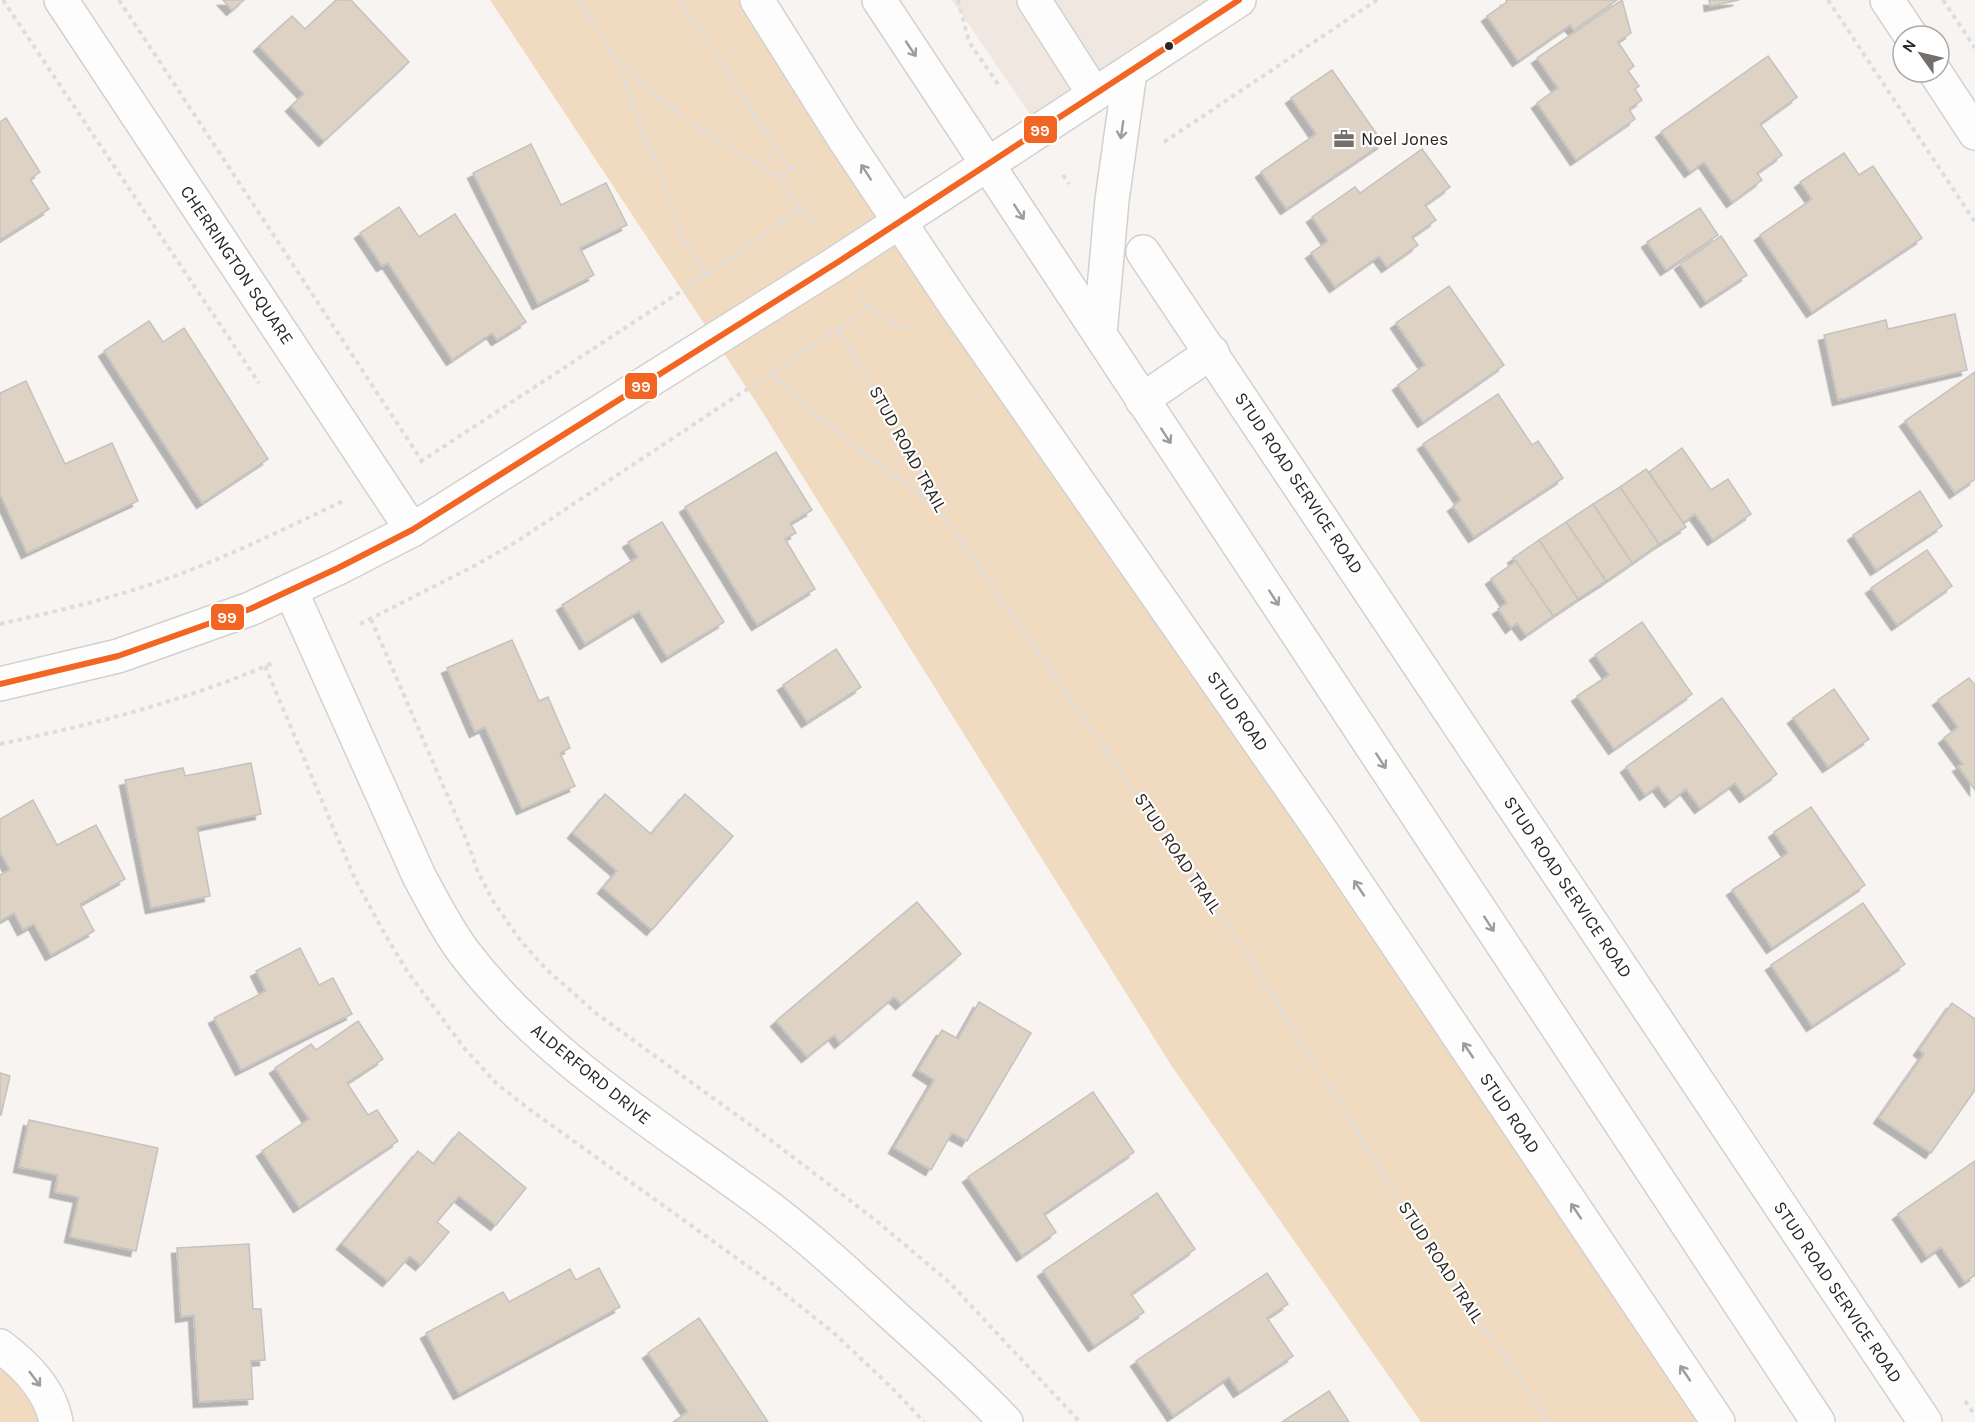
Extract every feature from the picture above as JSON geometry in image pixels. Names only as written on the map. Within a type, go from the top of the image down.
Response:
[{"type":"street","name":"CHERRINGTON SQUARE","points":[[61,0],[412,530]]},
{"type":"street","name":"STUD ROAD","points":[[757,0],[899,221],[1317,825],[1718,1422]]},
{"type":"street","points":[[879,0],[1818,1422]]},
{"type":"street","points":[[1034,0],[1094,94]]},
{"type":"street","points":[[0,684],[118,656],[250,609],[412,530],[838,262],[1239,0]]},
{"type":"street","points":[[1887,0],[1903,24]]},
{"type":"street","points":[[1100,334],[1112,200],[1130,72]]},
{"type":"street","points":[[1943,84],[1975,133]]},
{"type":"street","name":"STUD ROAD SERVICE ROAD","points":[[1143,252],[1212,352],[1924,1422]]},
{"type":"street","points":[[1142,400],[1212,352]]},
{"type":"street","name":"ALDERFORD DRIVE","points":[[291,591],[419,876],[438,912],[462,949],[488,982],[562,1055],[769,1208],[841,1268],[922,1341],[1006,1422]]},
{"type":"street","points":[[0,1346],[33,1375],[46,1395],[56,1422]]},
{"type":"path","points":[[3,0],[260,385]]},
{"type":"path","points":[[119,0],[422,461],[706,275],[802,208]]},
{"type":"path","points":[[580,0],[617,62],[682,235],[706,275]]},
{"type":"path","points":[[680,0],[790,170]]},
{"type":"path","points":[[958,0],[969,42],[998,84]]},
{"type":"path","points":[[1159,146],[1377,0]]},
{"type":"path","points":[[1828,0],[1975,222]]},
{"type":"path","points":[[1943,0],[1975,48]]},
{"type":"path","points":[[617,62],[682,117],[778,177],[812,222]]},
{"type":"path","points":[[778,177],[813,155]]},
{"type":"path","points":[[860,294],[869,307],[885,320],[909,327],[922,322]]},
{"type":"path","points":[[360,624],[516,542],[869,307]]},
{"type":"path","name":"STUD ROAD TRAIL","points":[[838,329],[888,409],[940,510],[1245,952],[1443,1268],[1549,1422]]},
{"type":"path","points":[[771,373],[813,414],[940,510]]},
{"type":"path","points":[[0,624],[134,590],[224,557],[339,503],[332,493]]},
{"type":"path","points":[[371,619],[467,841],[478,872],[493,901],[520,940],[546,969],[597,1014],[760,1132],[873,1218],[949,1282],[1080,1422]]},
{"type":"path","points":[[0,744],[86,726],[170,702],[276,661]]},
{"type":"shaded area","points":[[490,0],[757,0],[1708,1422],[1421,1422],[1171,1065],[756,402]]},
{"type":"shaded area","points":[[952,0],[1239,0],[1041,130]]},
{"type":"shaded area","points":[[0,1346],[56,1422],[0,1422]]},
{"type":"building","points":[[223,0],[244,0],[232,10]]},
{"type":"building","points":[[336,0],[351,0],[409,62],[324,141],[291,106],[304,94],[259,46],[292,16],[305,29]]},
{"type":"building","points":[[1506,0],[1617,0],[1574,30],[1570,25],[1518,61],[1487,16],[1507,2]]},
{"type":"building","points":[[1622,0],[1631,33],[1618,42],[1634,66],[1628,71],[1639,86],[1635,89],[1642,100],[1629,109],[1635,119],[1576,160],[1537,103],[1558,88],[1537,58]]},
{"type":"building","points":[[1709,0],[1739,0],[1710,6]]},
{"type":"building","points":[[1768,56],[1797,97],[1760,124],[1782,155],[1757,173],[1762,180],[1732,202],[1704,162],[1690,172],[1661,132]]},
{"type":"building","name":"Noel Jones","points":[[1332,70],[1383,143],[1286,209],[1261,172],[1316,134],[1291,98]]},
{"type":"building","points":[[6,118],[40,172],[30,179],[49,209],[0,240],[0,122]]},
{"type":"building","points":[[531,144],[561,205],[606,183],[627,225],[580,248],[594,275],[538,304],[473,173]]},
{"type":"building","points":[[1422,149],[1450,187],[1425,205],[1436,220],[1412,237],[1418,245],[1387,267],[1379,256],[1335,287],[1311,253],[1328,241],[1312,217],[1355,187],[1360,193]]},
{"type":"building","points":[[1844,153],[1859,175],[1873,166],[1922,238],[1812,312],[1760,235],[1812,199],[1800,182]]},
{"type":"building","points":[[399,207],[419,237],[455,214],[526,322],[497,340],[492,333],[452,360],[388,263],[382,266],[360,233]]},
{"type":"building","points":[[1700,208],[1718,235],[1666,270],[1647,242]]},
{"type":"building","points":[[1721,236],[1747,275],[1706,302],[1680,264]]},
{"type":"building","points":[[1449,286],[1504,365],[1423,422],[1398,385],[1425,365],[1396,323]]},
{"type":"building","points":[[1955,314],[1967,370],[1838,400],[1824,335],[1886,320],[1888,329]]},
{"type":"building","points":[[149,321],[163,342],[184,328],[268,459],[202,503],[104,351]]},
{"type":"building","points":[[1975,372],[1975,479],[1955,493],[1905,421]]},
{"type":"building","points":[[26,381],[65,464],[112,443],[138,501],[27,553],[0,494],[0,393]]},
{"type":"building","points":[[1498,394],[1532,445],[1538,441],[1563,478],[1474,537],[1453,506],[1461,500],[1423,444]]},
{"type":"building","points":[[1682,448],[1711,490],[1728,479],[1751,514],[1713,540],[1695,514],[1683,523],[1649,472]]},
{"type":"building","points":[[776,452],[812,510],[790,523],[796,533],[785,539],[815,589],[757,625],[685,507]]},
{"type":"building","points":[[1646,469],[1686,527],[1659,544],[1620,487]]},
{"type":"building","points":[[1620,487],[1659,544],[1632,563],[1593,504]]},
{"type":"building","points":[[1920,491],[1942,526],[1876,570],[1853,535]]},
{"type":"building","points":[[1593,504],[1632,563],[1606,581],[1566,522]]},
{"type":"building","points":[[662,522],[724,622],[667,657],[639,611],[585,644],[562,605],[638,557],[628,542]]},
{"type":"building","points":[[1566,522],[1606,581],[1578,599],[1539,540]]},
{"type":"building","points":[[1539,540],[1578,599],[1553,616],[1513,558]]},
{"type":"building","points":[[1927,550],[1952,586],[1897,625],[1871,588]]},
{"type":"building","points":[[1516,561],[1553,616],[1526,635],[1517,623],[1511,628],[1498,609],[1507,603],[1491,579]]},
{"type":"building","points":[[1642,622],[1692,694],[1614,749],[1577,696],[1609,675],[1595,655]]},
{"type":"building","points":[[512,640],[539,701],[548,697],[570,748],[560,753],[575,786],[522,809],[485,727],[475,732],[447,668]]},
{"type":"building","points":[[836,649],[861,687],[807,722],[783,685]]},
{"type":"building","points":[[1969,678],[1975,685],[1975,790],[1958,766],[1963,764],[1944,738],[1958,727],[1938,700]]},
{"type":"building","points":[[1834,689],[1869,739],[1828,767],[1793,718]]},
{"type":"building","points":[[1722,698],[1777,774],[1745,797],[1735,783],[1700,808],[1686,789],[1670,802],[1658,786],[1645,795],[1626,767]]},
{"type":"building","points":[[251,763],[261,814],[197,827],[210,896],[151,908],[125,780],[183,768],[185,776]]},
{"type":"building","points":[[605,794],[651,834],[685,794],[733,836],[652,930],[603,888],[617,871],[573,833]]},
{"type":"building","points":[[33,800],[57,845],[96,825],[125,879],[80,904],[94,931],[51,955],[34,924],[23,930],[14,913],[0,921],[0,875],[10,870],[0,852],[0,819]]},
{"type":"building","points":[[1811,807],[1865,885],[1772,948],[1732,890],[1788,853],[1774,832]]},
{"type":"building","points":[[917,902],[961,954],[901,1004],[894,997],[840,1043],[834,1035],[807,1057],[776,1021]]},
{"type":"building","points":[[1863,903],[1905,964],[1812,1026],[1771,965]]},
{"type":"building","points":[[300,948],[319,985],[333,978],[352,1014],[241,1070],[214,1018],[266,991],[256,971]]},
{"type":"building","points":[[979,1002],[1031,1033],[967,1141],[952,1133],[931,1170],[894,1148],[934,1080],[918,1070],[942,1030],[958,1039]]},
{"type":"building","points":[[1952,1003],[1975,1019],[1975,1090],[1931,1153],[1879,1118],[1924,1054],[1919,1050]]},
{"type":"building","points":[[358,1021],[383,1059],[347,1083],[368,1115],[377,1110],[398,1141],[299,1207],[262,1151],[309,1119],[275,1068],[311,1044],[316,1050]]},
{"type":"building","points":[[0,1073],[10,1076],[1,1115],[0,1115]]},
{"type":"building","points":[[1093,1092],[1134,1152],[1044,1214],[1056,1232],[1022,1256],[968,1177]]},
{"type":"building","points":[[29,1120],[158,1148],[136,1251],[70,1237],[79,1197],[55,1192],[58,1175],[19,1167]]},
{"type":"building","points":[[459,1132],[526,1188],[496,1225],[459,1196],[437,1222],[449,1232],[421,1265],[410,1256],[388,1281],[342,1244],[418,1151],[434,1164]]},
{"type":"building","points":[[1975,1161],[1975,1275],[1965,1282],[1941,1247],[1927,1257],[1898,1214]]},
{"type":"building","points":[[1157,1193],[1195,1249],[1131,1294],[1144,1312],[1094,1346],[1043,1271]]},
{"type":"building","points":[[249,1244],[253,1309],[261,1309],[265,1360],[251,1361],[253,1399],[199,1402],[194,1315],[181,1317],[177,1248]]},
{"type":"building","points":[[599,1268],[620,1307],[459,1394],[426,1333],[503,1292],[509,1302],[570,1269],[576,1280]]},
{"type":"building","points":[[1267,1273],[1288,1304],[1267,1318],[1293,1356],[1239,1392],[1229,1377],[1173,1416],[1136,1361]]},
{"type":"building","points":[[699,1318],[768,1422],[673,1422],[688,1412],[648,1353]]},
{"type":"building","points":[[1329,1391],[1349,1422],[1282,1422]]},
{"type":"transit line","name":"99","points":[[0,684],[118,656],[250,609],[412,530],[838,262],[1239,0]]},
{"type":"place","name":"Noel Jones","points":[[1344,139]]}]
